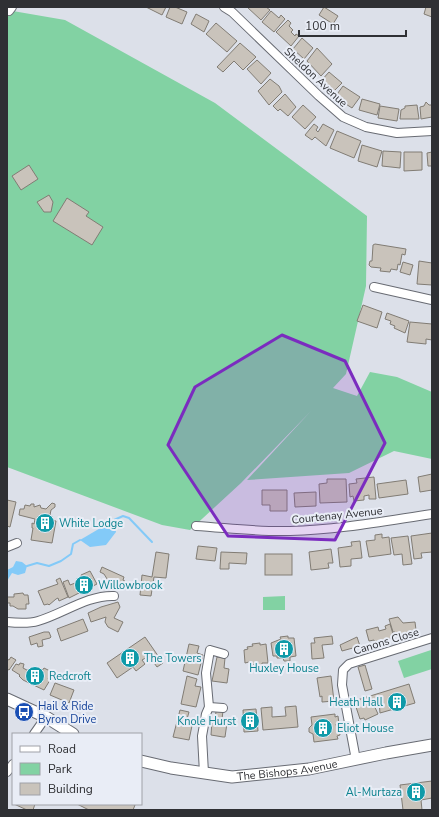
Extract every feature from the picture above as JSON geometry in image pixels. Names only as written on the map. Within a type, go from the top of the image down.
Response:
[{"type":"street","name":"Sheldon Avenue","points":[[224,7],[232,12],[318,96],[343,117],[366,127],[397,133],[432,132]]},
{"type":"street","points":[[374,287],[432,300]]},
{"type":"street","name":"Courtenay Avenue","points":[[196,526],[263,531],[321,530],[432,514]]},
{"type":"street","points":[[7,547],[17,543]]},
{"type":"street","points":[[102,595],[105,587]]},
{"type":"street","points":[[7,622],[26,623],[38,621],[102,595],[114,596]]},
{"type":"street","name":"Canons Close","points":[[356,760],[342,685],[343,670],[349,664],[432,638]]},
{"type":"street","points":[[204,774],[202,736],[206,714],[209,707],[206,673],[210,650],[224,654]]},
{"type":"street","points":[[7,699],[46,717],[71,733]]},
{"type":"street","points":[[209,707],[223,708]]},
{"type":"street","points":[[35,733],[46,717]]},
{"type":"street","name":"The Bishops Avenue","points":[[142,761],[204,774],[232,777],[309,769],[432,745]]},
{"type":"highlighted area","points":[[282,335],[345,361],[385,443],[335,540],[228,536],[168,445],[195,387]]},
{"type":"green space","points":[[7,10],[65,20],[215,103],[367,216],[366,286],[346,374],[333,388],[357,396],[370,372],[397,377],[432,392],[432,459],[394,451],[349,473],[247,480],[311,411],[241,483],[190,530],[162,525],[7,467]]},
{"type":"green space","points":[[285,596],[285,610],[263,610],[263,597]]},
{"type":"green space","points":[[431,650],[432,669],[404,678],[398,661]]},
{"type":"water","points":[[114,520],[116,532],[106,545],[90,547],[80,540]]},
{"type":"water","points":[[16,561],[22,562],[27,566],[25,573],[18,575],[12,573],[7,581],[7,570],[13,567]]},
{"type":"building","points":[[146,7],[166,7],[162,15]]},
{"type":"building","points":[[170,7],[175,7],[187,12],[182,24],[166,17]]},
{"type":"building","points":[[247,7],[266,7],[270,10],[261,20]]},
{"type":"building","points":[[324,7],[338,16],[333,24],[319,15]]},
{"type":"building","points":[[426,7],[432,7],[432,17],[424,14]]},
{"type":"building","points":[[271,11],[279,18],[281,15],[285,19],[274,32],[262,22]]},
{"type":"building","points":[[196,14],[209,21],[204,32],[191,24]]},
{"type":"building","points":[[288,20],[291,23],[289,26],[293,30],[291,32],[295,36],[296,34],[299,36],[291,46],[276,32]]},
{"type":"building","points":[[216,23],[237,41],[227,52],[206,34]]},
{"type":"building","points":[[302,38],[313,48],[304,59],[293,49]]},
{"type":"building","points":[[240,43],[256,57],[243,70],[234,61],[223,72],[217,67]]},
{"type":"building","points":[[317,48],[332,64],[321,76],[307,61]]},
{"type":"building","points":[[257,60],[271,73],[261,84],[247,69]]},
{"type":"building","points":[[329,72],[342,83],[333,92],[321,81]]},
{"type":"building","points":[[270,79],[279,86],[282,92],[269,105],[258,91]]},
{"type":"building","points":[[343,86],[360,97],[352,108],[335,97]]},
{"type":"building","points":[[285,94],[296,107],[288,116],[280,109],[278,111],[273,106]]},
{"type":"building","points":[[362,99],[380,104],[377,115],[359,110]]},
{"type":"building","points":[[426,102],[429,105],[432,105],[432,117],[421,119],[420,107],[424,106]]},
{"type":"building","points":[[303,105],[316,117],[305,129],[292,117]]},
{"type":"building","points":[[417,105],[419,119],[400,119],[401,110],[405,108],[405,106]]},
{"type":"building","points":[[380,106],[399,109],[397,121],[378,118]]},
{"type":"building","points":[[314,124],[318,127],[316,130],[318,132],[323,124],[334,130],[326,146],[315,137],[312,140],[305,135]]},
{"type":"building","points":[[337,131],[361,141],[354,158],[330,148]]},
{"type":"building","points":[[362,145],[382,151],[377,167],[358,161]]},
{"type":"building","points":[[383,151],[401,152],[400,168],[382,166]]},
{"type":"building","points":[[404,152],[422,152],[422,170],[404,171]]},
{"type":"building","points":[[432,152],[432,166],[428,166],[427,153]]},
{"type":"building","points":[[29,165],[38,179],[21,190],[12,176]]},
{"type":"building","points":[[49,195],[53,202],[51,212],[44,212],[37,202]]},
{"type":"building","points":[[67,198],[89,212],[86,216],[103,227],[92,245],[53,221]]},
{"type":"building","points":[[375,244],[406,249],[405,255],[402,254],[400,265],[398,264],[397,270],[391,269],[390,272],[380,271],[381,268],[371,267],[369,265],[370,261],[372,261],[373,245]]},
{"type":"building","points":[[419,261],[432,263],[432,285],[417,284]]},
{"type":"building","points":[[403,262],[413,265],[410,275],[400,272]]},
{"type":"building","points":[[363,305],[382,312],[377,328],[357,321]]},
{"type":"building","points":[[387,313],[409,321],[405,333],[394,328],[395,326],[390,324],[391,321],[385,319]]},
{"type":"building","points":[[410,322],[432,324],[432,340],[426,339],[426,344],[407,342]]},
{"type":"building","points":[[432,474],[432,490],[420,492],[418,477]]},
{"type":"building","points":[[374,477],[376,499],[369,499],[369,495],[364,496],[364,500],[354,501],[353,496],[350,497],[349,484],[357,483],[356,479]]},
{"type":"building","points":[[327,479],[346,479],[347,502],[320,503],[319,484],[327,483]]},
{"type":"building","points":[[406,480],[408,494],[379,498],[377,484]]},
{"type":"building","points":[[262,490],[287,490],[287,511],[270,511],[270,505],[262,505]]},
{"type":"building","points":[[316,492],[316,506],[295,507],[294,493]]},
{"type":"building","points":[[7,500],[16,502],[10,527],[7,526]]},
{"type":"building","name":"White Lodge","points":[[52,503],[55,504],[55,507],[51,510],[49,520],[56,521],[52,543],[31,540],[33,528],[32,523],[34,524],[35,519],[19,515],[20,509],[24,509],[25,505],[30,506],[31,504],[34,504],[34,507],[40,505],[41,508],[46,509]]},
{"type":"building","points":[[432,533],[432,552],[421,553],[422,558],[414,559],[411,536]]},
{"type":"building","points":[[382,534],[382,538],[389,537],[391,554],[369,557],[366,541],[375,540],[375,535]]},
{"type":"building","points":[[408,536],[412,564],[403,565],[402,554],[394,555],[391,538]]},
{"type":"building","points":[[360,541],[362,558],[351,559],[351,566],[340,567],[338,548],[352,546],[351,542]]},
{"type":"building","points":[[198,546],[217,548],[215,561],[196,559]]},
{"type":"building","points":[[331,549],[333,563],[328,563],[329,568],[311,570],[309,552]]},
{"type":"building","points":[[156,552],[169,554],[166,578],[154,577],[151,596],[140,595],[142,575],[152,577]]},
{"type":"building","points":[[221,552],[247,553],[246,564],[229,563],[229,569],[220,569]]},
{"type":"building","points":[[265,554],[292,554],[292,575],[265,575]]},
{"type":"building","points":[[102,567],[124,577],[123,580],[128,583],[126,589],[116,583],[115,585],[109,582],[104,574],[100,572]]},
{"type":"building","name":"Willowbrook","points":[[90,571],[97,584],[69,598],[63,582],[68,580],[70,585],[83,580],[81,575]]},
{"type":"building","points":[[60,578],[68,597],[59,601],[58,598],[49,605],[44,605],[38,591],[58,584],[56,580]]},
{"type":"building","points":[[23,593],[24,595],[28,595],[29,604],[26,604],[26,609],[18,609],[10,606],[10,603],[7,603],[7,597],[14,597],[14,594]]},
{"type":"building","points":[[118,602],[120,607],[114,618],[123,622],[118,632],[108,627],[105,622],[106,617],[91,622],[88,613]]},
{"type":"building","points":[[398,617],[403,623],[415,622],[416,630],[396,636],[395,632],[393,632],[389,619]]},
{"type":"building","points":[[83,619],[88,631],[61,641],[57,629]]},
{"type":"building","points":[[390,624],[394,637],[375,644],[374,640],[369,641],[366,630],[378,627],[379,631],[386,629],[385,626]]},
{"type":"building","points":[[44,632],[49,632],[51,637],[42,640],[43,646],[38,647],[37,643],[31,645],[29,637]]},
{"type":"building","name":"Huxley House","points":[[288,636],[288,638],[294,638],[296,656],[290,657],[290,661],[284,661],[283,658],[273,656],[271,643],[281,639],[280,637]]},
{"type":"building","points":[[332,636],[333,644],[322,645],[324,658],[312,659],[311,643],[315,643],[314,638]]},
{"type":"building","name":"The Towers","points":[[145,637],[163,663],[157,667],[149,656],[142,660],[145,664],[136,671],[133,667],[117,678],[107,663]]},
{"type":"building","points":[[357,637],[360,646],[342,651],[340,645]]},
{"type":"building","points":[[260,643],[260,645],[266,644],[268,663],[262,663],[262,667],[256,667],[256,664],[250,665],[249,662],[245,663],[244,650],[248,649],[247,647],[253,646],[252,644]]},
{"type":"building","points":[[189,644],[199,646],[197,653],[203,655],[198,675],[183,671]]},
{"type":"building","points":[[11,657],[16,660],[9,670],[7,669],[7,659],[9,660]]},
{"type":"building","points":[[217,657],[225,658],[224,668],[229,669],[227,683],[212,681]]},
{"type":"building","name":"Redcroft","points":[[20,663],[24,664],[23,668],[38,676],[44,668],[52,672],[48,679],[50,680],[44,690],[23,680],[19,676],[20,675],[12,670],[16,664],[19,665]]},
{"type":"building","points":[[365,665],[372,689],[365,691],[358,667]]},
{"type":"building","points":[[187,676],[197,679],[195,686],[201,687],[196,707],[181,704]]},
{"type":"building","points":[[331,676],[334,701],[322,702],[322,696],[320,697],[317,678]]},
{"type":"building","points":[[55,683],[74,690],[69,703],[50,695]]},
{"type":"building","name":"Heath Hall","points":[[409,684],[415,703],[380,713],[379,701],[373,703],[378,714],[365,720],[364,718],[360,719],[354,701]]},
{"type":"building","points":[[296,706],[298,727],[263,730],[261,708],[272,707],[272,717],[286,716],[285,707]]},
{"type":"building","name":"Knole Hurst","points":[[256,709],[258,731],[244,732],[243,710]]},
{"type":"building","points":[[180,710],[189,712],[187,719],[193,721],[189,740],[173,737]]},
{"type":"building","points":[[216,711],[223,711],[222,719],[218,718],[218,722],[227,723],[225,737],[211,735],[212,721],[215,722]]},
{"type":"building","name":"Eliot House","points":[[335,714],[335,717],[338,716],[339,724],[336,724],[337,729],[339,728],[340,735],[337,736],[338,739],[314,742],[313,734],[309,732],[309,728],[312,725],[311,717]]},
{"type":"building","name":"Al-Murtaza","points":[[432,781],[432,798],[421,800],[422,810],[403,810],[400,785]]},
{"type":"building","points":[[16,805],[35,805],[33,810],[27,810]]},
{"type":"building","points":[[79,805],[135,805],[133,810],[89,810]]},
{"type":"waterway","points":[[114,520],[123,516],[129,518],[152,542]]},
{"type":"waterway","points":[[27,566],[37,563],[49,566],[61,561],[71,554],[73,544],[80,540]]},
{"type":"place","name":"White Lodge","points":[[45,523]]},
{"type":"place","name":"Willowbrook","points":[[84,585]]},
{"type":"place","name":"Huxley House","points":[[284,649]]},
{"type":"place","name":"The Towers","points":[[130,658]]},
{"type":"place","name":"Redcroft","points":[[35,676]]},
{"type":"place","name":"Heath Hall","points":[[397,702]]},
{"type":"place","name":"Hail & Ride Byron Drive","points":[[24,712]]},
{"type":"place","name":"Knole Hurst","points":[[250,721]]},
{"type":"place","name":"Eliot House","points":[[323,728]]},
{"type":"place","name":"Al-Murtaza","points":[[416,792]]}]
